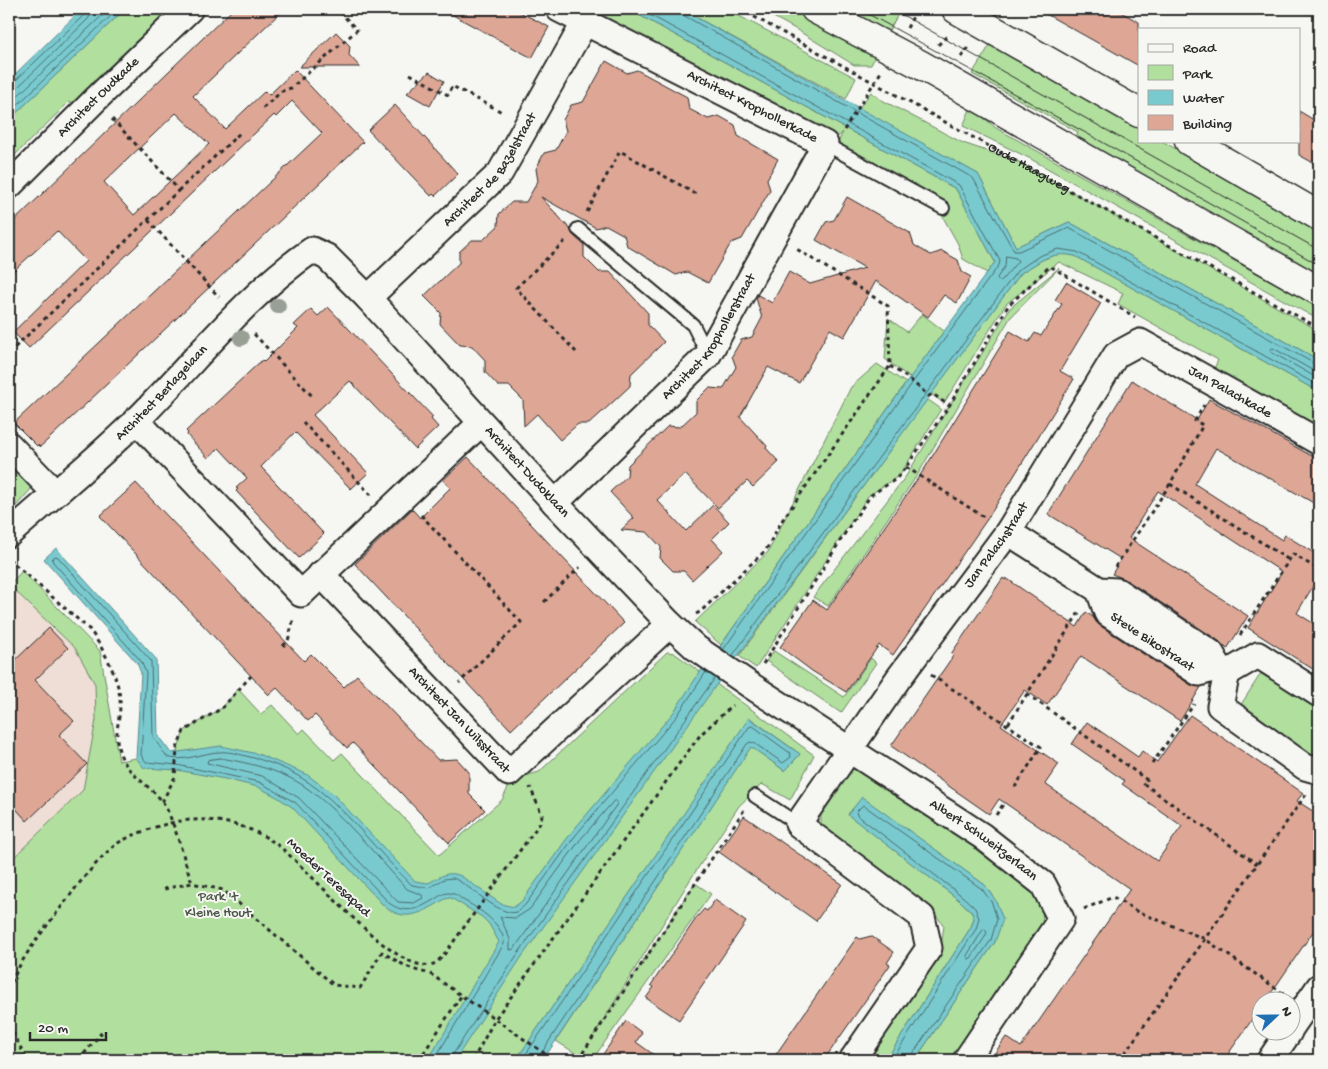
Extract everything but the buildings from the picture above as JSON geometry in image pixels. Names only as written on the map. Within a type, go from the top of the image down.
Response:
[{"type":"main road","points":[[815,9],[921,65],[1319,291]]},
{"type":"main road","points":[[964,10],[1138,112]]},
{"type":"main road","points":[[1191,142],[1319,216]]},
{"type":"street","name":"Architect Oudkade","points":[[9,186],[94,100],[190,9]]},
{"type":"street","name":"Architect Krophollerkade","points":[[559,9],[835,137]]},
{"type":"street","name":"Architect de Bazelstraat","points":[[368,298],[500,173],[585,22]]},
{"type":"street","name":"Architect Krophollerstraat","points":[[555,503],[708,355],[774,234],[835,137]]},
{"type":"street","name":"Architect Dudoklaan","points":[[312,250],[327,257],[368,298],[555,503],[670,624],[696,648],[742,679]]},
{"type":"street","name":"Architect Berlagelaan","points":[[9,534],[136,420],[236,315],[294,262],[312,250]]},
{"type":"street","name":"Jan Palachkade","points":[[1140,331],[1215,384],[1319,442]]},
{"type":"street","name":"Jan Palachstraat","points":[[848,750],[1008,532],[1116,355],[1140,331]]},
{"type":"street","points":[[136,420],[301,594],[482,423]]},
{"type":"street","points":[[9,445],[55,493]]},
{"type":"street","name":"Steve Bikostraat","points":[[1008,532],[1097,589],[1117,590],[1211,653],[1223,670]]},
{"type":"street","name":"Architect Jan Wilsstraat","points":[[321,574],[509,773],[670,624]]},
{"type":"street","points":[[1319,694],[1258,655],[1223,670],[1220,706],[1305,767],[1319,771]]},
{"type":"street","name":"Albert Schweitzerlaan","points":[[742,679],[982,836],[1043,884],[1062,919]]},
{"type":"street","points":[[848,750],[798,824],[922,917],[929,948],[852,1060]]},
{"type":"street","points":[[966,1060],[1062,919]]},
{"type":"street","points":[[1300,1015],[1319,987]]},
{"type":"street","points":[[1270,1060],[1282,1042]]},
{"type":"lane","name":"Architect Krophollerkade","points":[[835,137],[943,208]]},
{"type":"lane","points":[[578,229],[693,325],[708,355]]},
{"type":"lane","points":[[755,796],[798,824]]},
{"type":"path","points":[[263,108],[282,91],[291,88],[357,30],[337,9]]},
{"type":"path","name":"Oude Haagweg","points":[[740,9],[1319,328]]},
{"type":"path","points":[[410,74],[448,96],[452,86],[527,124]]},
{"type":"path","points":[[94,100],[179,190]]},
{"type":"path","points":[[835,137],[859,106]]},
{"type":"path","points":[[9,353],[241,132]]},
{"type":"path","points":[[148,220],[313,397]]},
{"type":"path","points":[[670,624],[700,612],[766,550],[781,522],[890,366],[888,306],[774,234]]},
{"type":"path","points":[[473,1060],[495,1019],[701,734],[738,701],[742,679],[773,646],[871,495],[896,479],[906,467],[949,406],[1008,306],[1050,266],[1140,331]]},
{"type":"path","points":[[890,366],[929,396],[933,394],[949,406]]},
{"type":"path","points":[[1008,724],[1097,589],[1170,484],[1202,426],[1195,421],[1215,384]]},
{"type":"path","points":[[303,422],[395,504],[521,622],[440,701]]},
{"type":"path","points":[[906,467],[1008,532]]},
{"type":"path","points":[[1170,484],[1289,560]]},
{"type":"path","points":[[544,602],[598,549]]},
{"type":"path","points":[[9,559],[90,630],[100,644],[119,688],[120,708],[116,741],[121,756],[131,770],[162,802],[172,822],[192,883]]},
{"type":"path","points":[[283,646],[288,641],[301,594]]},
{"type":"path","points":[[911,662],[1042,748],[1015,787]]},
{"type":"path","points":[[162,802],[175,777],[177,748],[184,730],[222,708],[251,676]]},
{"type":"path","points":[[1027,694],[1147,780],[1144,784],[1257,864]]},
{"type":"path","name":"Moeder Teresapad","points":[[9,990],[18,966],[85,876],[117,844],[152,827],[186,819],[233,824],[271,840],[291,856],[387,948],[408,962],[431,966],[438,961],[472,918],[540,822],[542,816],[529,784],[509,773]]},
{"type":"path","points":[[1120,1060],[1307,792]]},
{"type":"path","points":[[578,1060],[755,796]]},
{"type":"path","points":[[164,889],[192,883],[223,890],[334,985],[360,988],[382,952],[409,968],[429,973],[554,1060]]},
{"type":"path","points":[[1062,919],[1113,897],[1136,911],[1205,939],[1305,1008]]},
{"type":"path","points":[[419,1060],[461,996]]},
{"type":"path","points":[[9,1017],[12,1030],[27,1060]]},
{"type":"path","points":[[79,1060],[102,1032]]},
{"type":"shaded area","points":[[1298,9],[1319,9],[1319,20]]},
{"type":"shaded area","points":[[9,585],[75,648],[95,684],[96,720],[83,790],[9,863]]},
{"type":"green space","points":[[125,9],[180,9],[81,108],[69,102],[9,161],[9,120]]},
{"type":"green space","points":[[570,9],[628,9],[956,189],[995,262],[987,273],[963,259],[958,244],[935,203],[836,147],[843,132],[829,146]]},
{"type":"green space","points":[[681,9],[726,9],[856,78],[846,99]]},
{"type":"green space","points":[[759,9],[793,9],[879,49],[871,65],[854,65]]},
{"type":"green space","points":[[835,9],[901,9],[886,36]]},
{"type":"green space","points":[[990,45],[1138,127],[1138,142],[1164,142],[1319,229],[1319,279],[1074,141],[1078,132],[972,74]]},
{"type":"green space","points":[[871,92],[880,99],[963,143],[1019,162],[1319,331],[1319,360],[1069,222],[1016,247],[978,174],[858,109]]},
{"type":"green space","points":[[971,107],[996,128],[1319,308],[1319,320],[1029,158],[963,126]]},
{"type":"green space","points":[[1060,253],[1075,256],[1319,392],[1319,435],[1211,375],[1218,360],[1118,304],[1123,293],[1059,262],[1006,304],[944,403],[931,394],[1021,273],[1042,260]]},
{"type":"green space","points":[[1059,268],[1010,318],[918,474],[828,606],[813,597],[906,476],[1010,308]]},
{"type":"green space","points":[[922,314],[944,331],[910,378],[885,359],[888,318],[907,332]]},
{"type":"green space","points":[[877,364],[906,383],[721,645],[695,622],[768,552],[851,387]]},
{"type":"green space","points":[[927,399],[941,409],[900,475],[868,496],[756,668],[739,656]]},
{"type":"green space","points":[[9,463],[32,488],[9,514]]},
{"type":"green space","name":"Park 't Kleine Hout","points":[[22,571],[100,651],[119,761],[136,758],[158,736],[170,753],[176,754],[184,731],[222,708],[238,689],[261,714],[272,705],[299,734],[304,729],[334,760],[342,753],[439,855],[502,800],[512,780],[539,772],[667,652],[674,653],[814,755],[790,800],[762,784],[739,806],[690,880],[594,1035],[695,883],[711,894],[592,1060],[578,1060],[580,1056],[556,1041],[751,746],[785,771],[800,754],[750,718],[516,1060],[9,1060],[9,862],[83,790],[96,720],[95,684],[75,648],[9,585]]},
{"type":"green space","points":[[774,651],[844,697],[871,658],[876,663],[841,713],[766,661]]},
{"type":"green space","points":[[1267,664],[1319,697],[1319,761],[1233,717]]},
{"type":"green space","points":[[864,767],[1028,880],[1042,904],[1043,925],[957,1060],[915,1060],[995,942],[985,885],[862,798],[848,814],[959,900],[971,911],[974,918],[971,927],[886,1060],[862,1060],[941,945],[944,926],[933,911],[822,831],[820,808],[848,769]]},
{"type":"water","points":[[82,9],[125,9],[9,120],[9,80]]},
{"type":"water","points":[[628,9],[681,9],[978,174],[1016,247],[1069,222],[1319,360],[1319,392],[1075,256],[1052,256],[1021,273],[717,684],[521,958],[455,1060],[428,1060],[499,942],[489,924],[482,917],[451,898],[411,915],[398,914],[385,907],[292,807],[258,787],[177,770],[144,768],[136,758],[141,673],[137,663],[44,559],[56,548],[156,659],[158,736],[171,753],[221,746],[258,754],[306,774],[333,794],[415,881],[428,883],[444,875],[456,874],[501,904],[514,907],[522,901],[571,833],[673,713],[700,672],[909,379],[995,262],[956,189]]},
{"type":"water","points":[[749,718],[800,754],[785,771],[751,747],[543,1060],[516,1060]]},
{"type":"water","points":[[862,797],[985,885],[996,901],[1003,919],[995,942],[915,1060],[886,1060],[971,927],[974,918],[971,911],[959,900],[848,815]]},
{"type":"tram line","points":[[859,9],[1095,138],[1319,265]]},
{"type":"tram line","points":[[892,9],[1319,250]]}]
